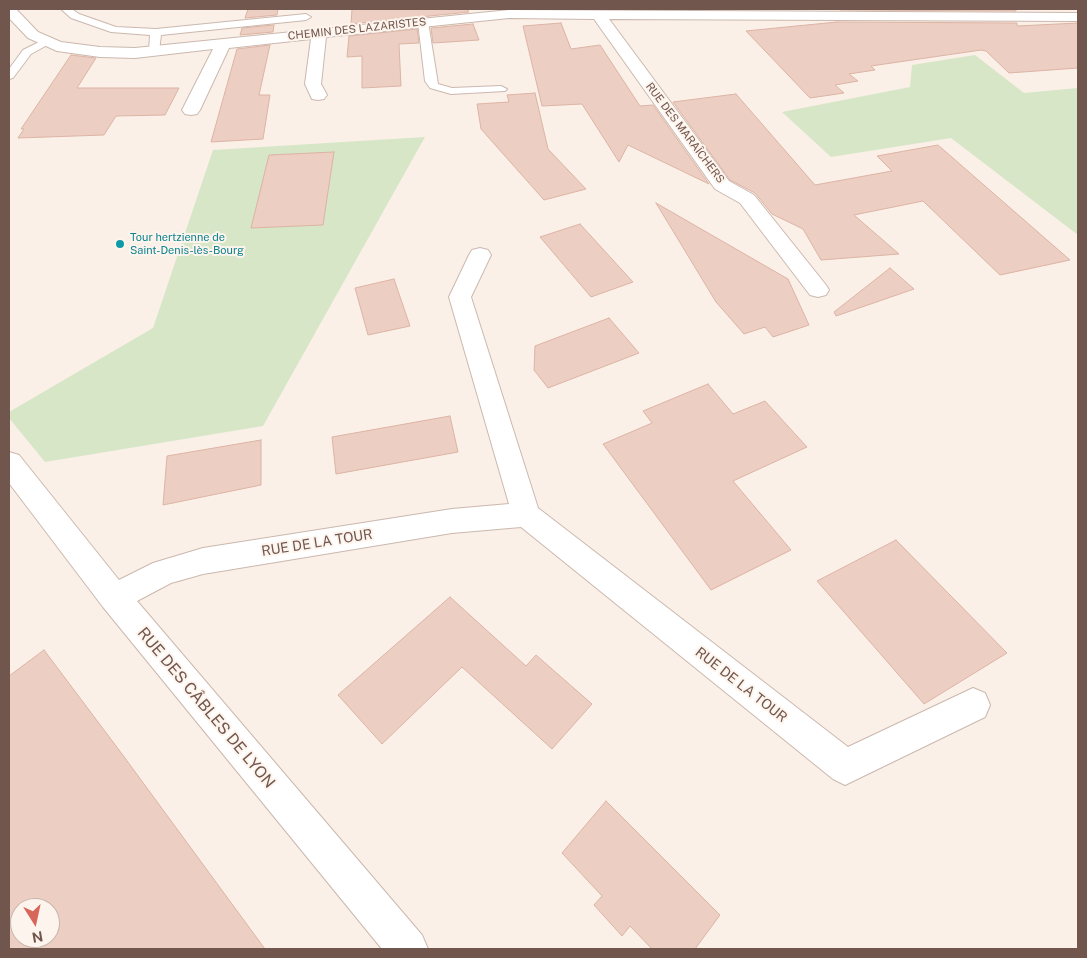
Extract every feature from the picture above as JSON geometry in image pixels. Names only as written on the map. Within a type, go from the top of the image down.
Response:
[{"type":"street","points":[[400,9],[403,24]]},
{"type":"street","name":"CHEMIN DES LAZARISTES","points":[[9,10],[33,35],[45,42],[72,50],[100,52],[154,51],[509,14],[600,14],[640,11],[1030,13],[1078,17]]},
{"type":"street","name":"RUE DES MARAÎCHERS","points":[[600,14],[602,20],[722,185],[747,199],[818,290]]},
{"type":"street","points":[[318,96],[312,84],[319,33]]},
{"type":"street","points":[[190,110],[220,53],[222,44]]},
{"type":"street","points":[[480,255],[460,297],[526,515]]},
{"type":"street","name":"RUE DES CÂBLES DE LYON","points":[[9,463],[114,597],[408,949]]},
{"type":"street","name":"RUE DE LA TOUR","points":[[114,597],[164,572],[203,561],[452,521],[526,515],[845,767],[973,705]]},
{"type":"lane","points":[[66,9],[75,16],[115,30],[156,32],[306,17]]},
{"type":"lane","points":[[423,22],[431,81],[434,86],[451,91],[501,89]]},
{"type":"lane","points":[[154,51],[156,32]]},
{"type":"lane","points":[[9,54],[27,52],[45,42]]},
{"type":"lane","points":[[9,76],[27,52]]},
{"type":"green space","points":[[975,55],[1024,93],[1078,88],[1078,235],[951,138],[831,157],[782,112],[910,87],[912,65]]},
{"type":"green space","points":[[425,137],[263,426],[45,462],[9,418],[9,412],[153,328],[213,150]]},
{"type":"building","points":[[248,9],[278,9],[277,15],[245,18]]},
{"type":"building","points":[[352,9],[467,9],[469,12],[351,24]]},
{"type":"building","points":[[1016,9],[1016,11],[840,10]]},
{"type":"building","points":[[837,22],[1017,23],[1017,26],[1078,23],[1078,68],[1009,73],[986,51],[981,50],[871,66],[875,70],[849,74],[858,81],[835,85],[844,93],[810,98],[746,31]]},
{"type":"building","points":[[561,23],[571,49],[600,45],[640,106],[653,105],[709,184],[628,145],[619,162],[582,104],[542,106],[523,26]]},
{"type":"building","points":[[473,24],[479,40],[433,43],[431,28]]},
{"type":"building","points":[[274,25],[273,32],[240,35],[242,28]]},
{"type":"building","points":[[417,29],[419,43],[399,44],[401,86],[362,88],[362,56],[347,57],[349,36]]},
{"type":"building","points":[[270,45],[259,95],[270,95],[263,139],[211,142],[237,49]]},
{"type":"building","points":[[71,55],[96,58],[77,88],[179,88],[165,115],[116,116],[104,135],[18,138],[24,129],[21,129]]},
{"type":"building","points":[[535,93],[548,149],[586,189],[544,200],[481,129],[477,104],[509,102],[507,95]]},
{"type":"building","points":[[736,94],[815,185],[892,171],[877,156],[938,145],[1070,260],[1000,275],[923,201],[854,215],[899,254],[821,260],[803,229],[772,214],[755,193],[730,180],[673,102]]},
{"type":"building","points":[[334,152],[323,225],[251,228],[269,155]]},
{"type":"building","points":[[656,203],[788,279],[809,325],[773,337],[765,327],[744,334],[716,302]]},
{"type":"building","points":[[580,224],[633,282],[591,297],[540,237]]},
{"type":"building","points":[[890,268],[914,289],[836,316],[834,312]]},
{"type":"building","points":[[394,279],[410,326],[368,335],[355,288]]},
{"type":"building","points":[[609,318],[639,353],[548,388],[534,370],[535,346]]},
{"type":"building","points":[[708,384],[733,414],[765,401],[807,447],[733,481],[791,550],[711,590],[603,444],[652,423],[643,411]]},
{"type":"building","points":[[450,416],[458,452],[336,474],[332,437]]},
{"type":"building","points":[[261,440],[261,485],[163,505],[167,456]]},
{"type":"building","points":[[896,540],[1007,653],[924,704],[817,581]]},
{"type":"building","points":[[450,597],[526,666],[536,655],[592,704],[552,749],[462,667],[382,744],[338,695]]},
{"type":"building","points":[[44,650],[265,949],[9,949],[9,676]]},
{"type":"building","points":[[606,801],[720,915],[695,949],[652,949],[630,926],[622,936],[594,905],[602,896],[562,853]]},
{"type":"place","name":"Tour hertzienne de Saint-Denis-lès-Bourg","points":[[120,244]]}]
